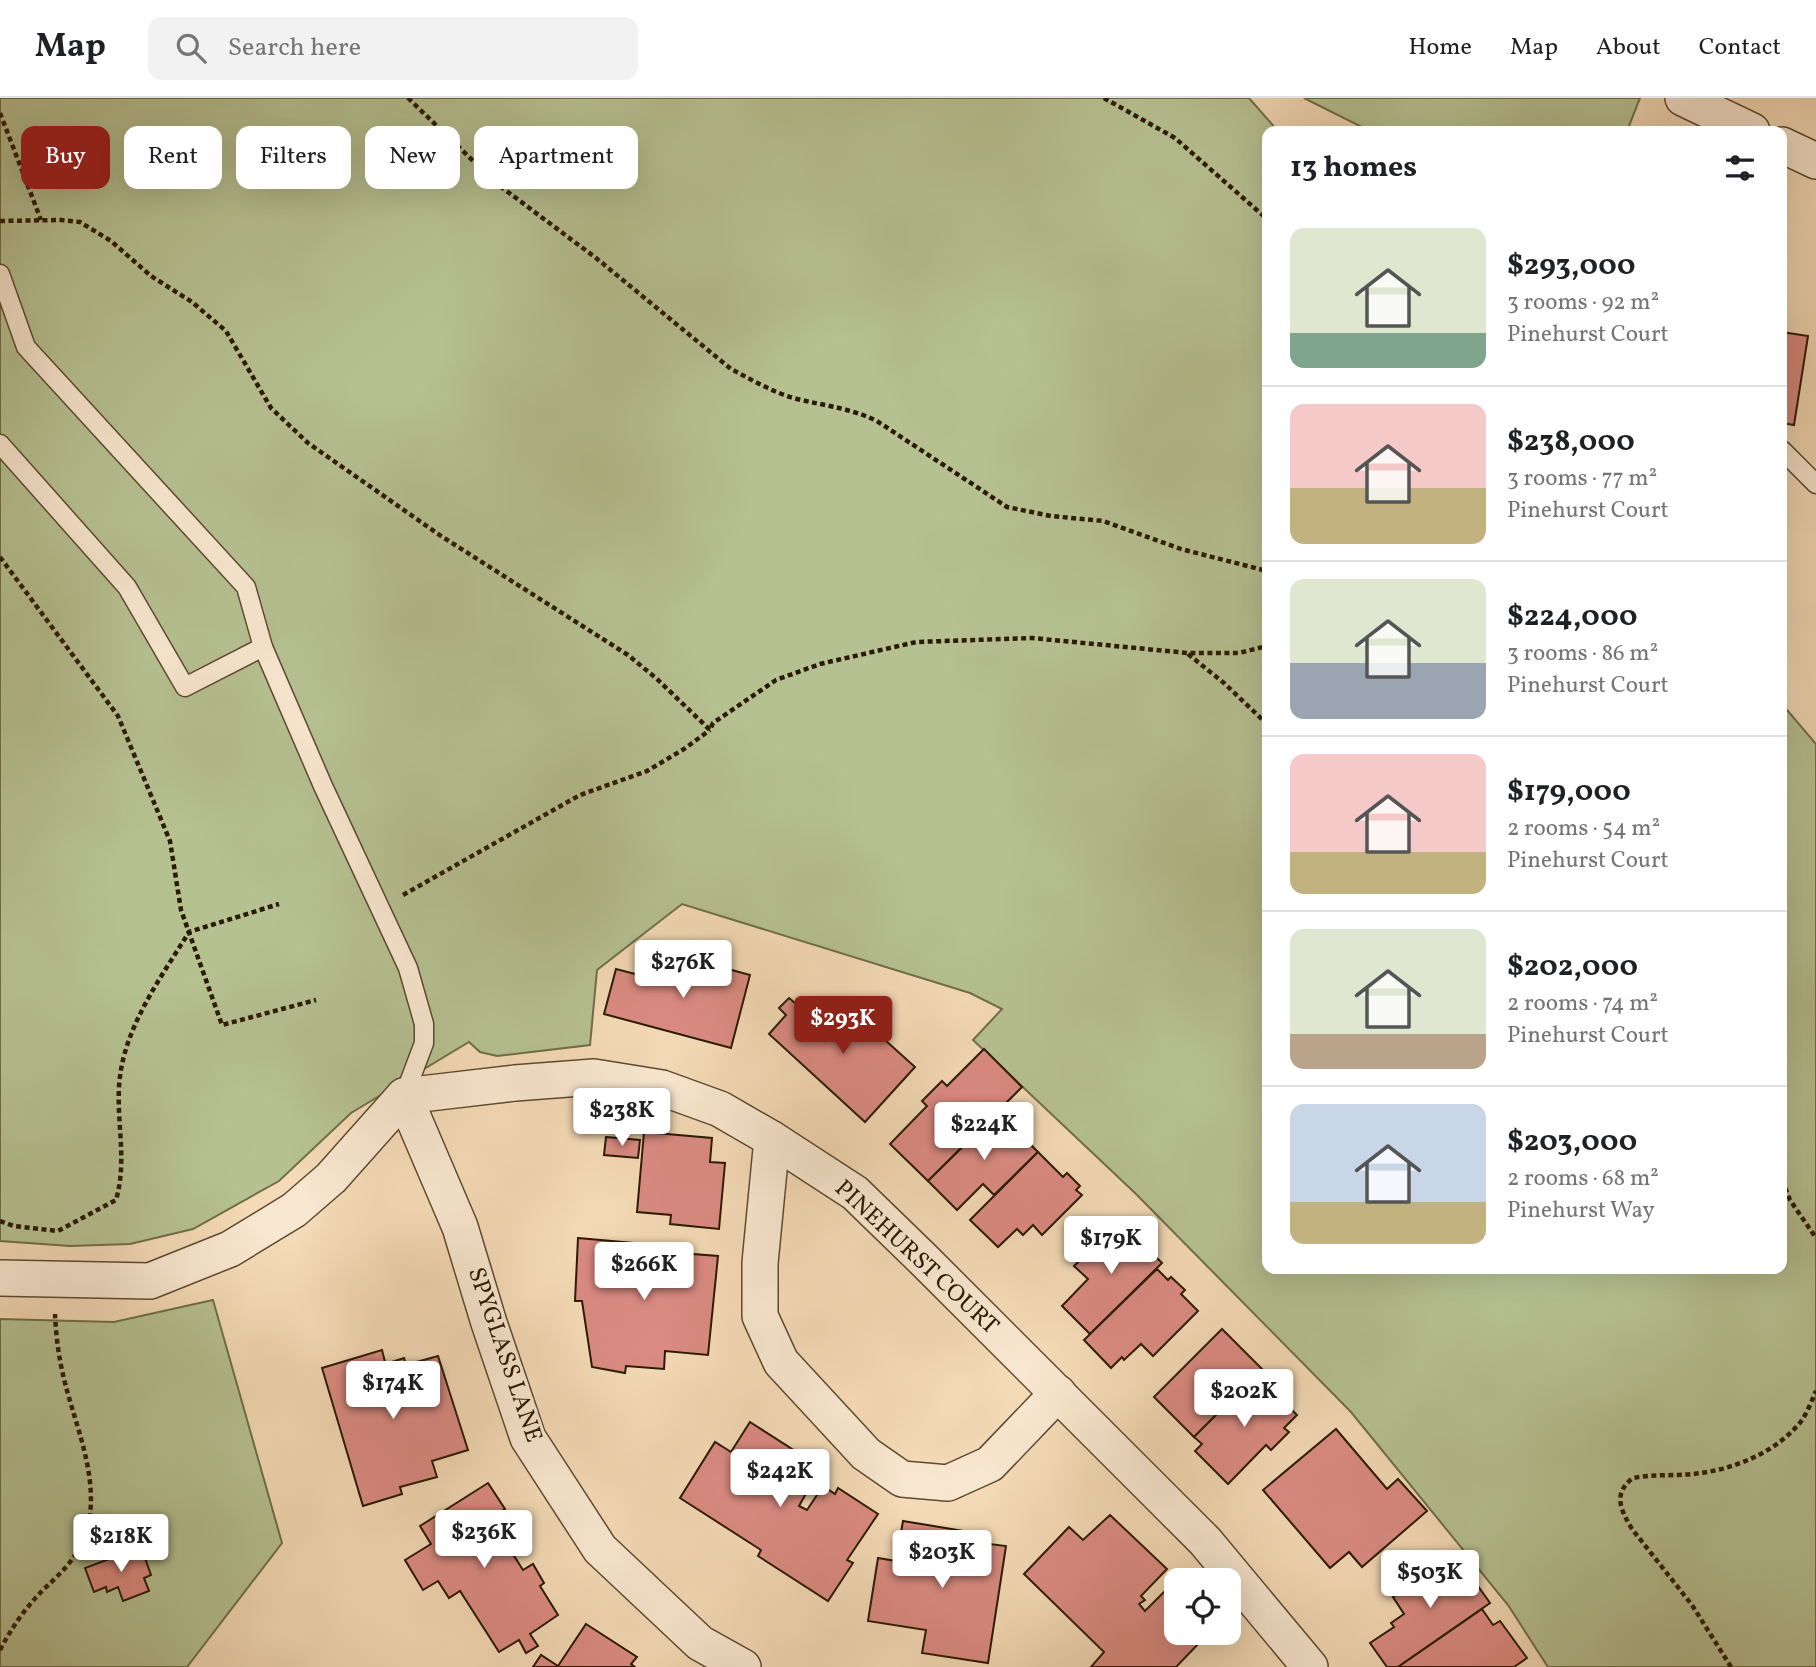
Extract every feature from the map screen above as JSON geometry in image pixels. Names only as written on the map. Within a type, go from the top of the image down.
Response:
[{"type":"street","points":[[1683,98],[1742,126]]},
{"type":"street","points":[[1787,148],[1816,162]]},
{"type":"street","name":"PINEHURST COURT","points":[[404,1096],[594,1077],[662,1088],[720,1109],[772,1139],[855,1194],[1058,1393],[1205,1541],[1310,1667]]},
{"type":"street","points":[[0,1278],[150,1281],[230,1249],[294,1210],[331,1178],[404,1096]]},
{"type":"street","name":"SPYGLASS LANE","points":[[404,1096],[460,1227],[528,1438],[600,1549],[699,1643],[743,1667]]},
{"type":"street","points":[[772,1139],[760,1263],[760,1316],[781,1362],[866,1454],[902,1479],[948,1483],[990,1464],[1058,1393]]},
{"type":"lane","points":[[0,274],[26,347],[246,587],[263,647],[408,968],[424,1024],[424,1043],[404,1096]]},
{"type":"lane","points":[[0,444],[127,587],[185,687],[263,647]]},
{"type":"lane","points":[[1787,455],[1816,484]]},
{"type":"path","points":[[408,98],[496,183],[596,258],[731,369],[752,381],[794,398],[855,410],[928,453],[974,487],[1007,507],[1051,516],[1103,521],[1181,549],[1262,570]]},
{"type":"path","points":[[1104,98],[1175,138],[1262,215]]},
{"type":"path","points":[[0,113],[41,220]]},
{"type":"path","points":[[0,222],[80,222],[111,241],[151,276],[192,302],[226,331],[271,408],[308,443],[441,537],[628,655],[710,730]]},
{"type":"path","points":[[0,557],[118,716],[170,841],[181,910],[222,1025],[316,1000]]},
{"type":"path","points":[[380,908],[580,795],[647,771],[684,749],[710,730],[713,723],[776,680],[820,664],[916,642],[1032,638],[1188,653],[1239,653],[1262,647]]},
{"type":"path","points":[[1188,653],[1262,719]]},
{"type":"path","points":[[0,1221],[13,1226],[58,1231],[116,1200],[122,1180],[119,1087],[125,1048],[152,991],[189,932],[279,904]]},
{"type":"path","points":[[1787,1192],[1816,1238]]},
{"type":"path","points":[[0,1650],[13,1625],[74,1558],[88,1529],[91,1500],[89,1474],[65,1382],[54,1311],[58,1231]]},
{"type":"path","points":[[1731,1667],[1692,1605],[1632,1529],[1624,1515],[1621,1493],[1624,1485],[1633,1478],[1711,1472],[1743,1463],[1783,1439],[1802,1420],[1816,1391]]},
{"type":"green space","points":[[0,98],[1249,98],[1274,126],[1262,126],[1262,1274],[1787,1274],[1787,710],[1816,744],[1816,1667],[1548,1667],[1508,1605],[1351,1412],[1135,1193],[973,1040],[1002,1009],[970,993],[682,904],[597,970],[590,1045],[497,1056],[480,1052],[469,1042],[351,1113],[279,1181],[193,1229],[130,1244],[70,1246],[0,1241]]},
{"type":"green space","points":[[1304,98],[1640,98],[1629,126],[1360,126]]},
{"type":"green space","points":[[213,1300],[282,1543],[187,1667],[0,1667],[0,1319],[114,1322]]},
{"type":"building","points":[[1787,333],[1808,336],[1794,425],[1787,424]]},
{"type":"building","points":[[669,953],[750,975],[731,1048],[604,1014],[616,969],[662,981]]},
{"type":"building","points":[[789,998],[796,1004],[802,998],[837,1030],[854,1012],[915,1067],[865,1122],[769,1034],[786,1015],[779,1008]]},
{"type":"building","points":[[984,1049],[1022,1087],[928,1181],[890,1144],[927,1106],[922,1101],[942,1081],[947,1086]]},
{"type":"building","points":[[998,1112],[1038,1152],[994,1195],[983,1184],[957,1210],[928,1181]]},
{"type":"building","points":[[644,1132],[712,1138],[710,1162],[725,1163],[719,1229],[670,1224],[671,1215],[637,1212]]},
{"type":"building","points":[[606,1137],[640,1140],[638,1158],[604,1155]]},
{"type":"building","points":[[1038,1152],[1063,1177],[1067,1173],[1080,1186],[1076,1190],[1082,1195],[1042,1235],[1033,1225],[1023,1235],[1017,1229],[998,1247],[970,1220]]},
{"type":"building","points":[[1121,1221],[1137,1238],[1140,1235],[1154,1249],[1151,1252],[1162,1263],[1090,1334],[1062,1306],[1088,1279],[1074,1266]]},
{"type":"building","points":[[578,1238],[667,1246],[667,1252],[718,1256],[708,1355],[665,1351],[664,1369],[626,1366],[625,1373],[592,1367],[582,1301],[575,1301]]},
{"type":"building","points":[[1157,1269],[1168,1280],[1171,1277],[1185,1290],[1181,1294],[1198,1311],[1153,1356],[1141,1344],[1111,1368],[1084,1340]]},
{"type":"building","points":[[1222,1329],[1262,1369],[1194,1437],[1154,1397]]},
{"type":"building","points":[[382,1350],[387,1370],[391,1369],[389,1363],[404,1358],[406,1365],[438,1356],[468,1450],[432,1461],[437,1477],[400,1487],[402,1494],[363,1506],[322,1368]]},
{"type":"building","points":[[1256,1375],[1297,1415],[1284,1428],[1289,1432],[1271,1450],[1266,1445],[1228,1484],[1195,1451],[1202,1444],[1194,1437]]},
{"type":"building","points":[[750,1422],[817,1465],[803,1487],[808,1490],[799,1506],[807,1510],[823,1486],[835,1494],[838,1488],[878,1514],[847,1560],[853,1563],[828,1601],[758,1556],[761,1550],[680,1498],[715,1442],[731,1452]]},
{"type":"building","points":[[1336,1429],[1387,1489],[1398,1479],[1427,1511],[1362,1567],[1349,1552],[1330,1568],[1263,1490]]},
{"type":"building","points":[[488,1483],[505,1509],[500,1512],[514,1534],[504,1540],[523,1570],[533,1564],[544,1583],[540,1586],[558,1615],[530,1634],[538,1646],[526,1653],[519,1640],[499,1652],[460,1591],[449,1598],[438,1581],[423,1590],[405,1560],[431,1544],[420,1526]]},
{"type":"building","points":[[1110,1515],[1166,1568],[1141,1596],[1145,1600],[1139,1604],[1145,1611],[1164,1592],[1164,1645],[1197,1645],[1176,1667],[1091,1667],[1104,1652],[1024,1574],[1069,1527],[1083,1540]]},
{"type":"building","points":[[903,1521],[982,1534],[981,1543],[1006,1546],[988,1663],[922,1653],[926,1630],[868,1621],[878,1558],[896,1561]]},
{"type":"building","points":[[141,1547],[151,1575],[144,1578],[149,1591],[123,1601],[118,1587],[107,1592],[106,1587],[94,1592],[85,1568]]},
{"type":"building","points":[[1453,1551],[1490,1603],[1398,1667],[1387,1667],[1370,1643],[1394,1627],[1391,1623],[1404,1614],[1393,1597],[1417,1581],[1415,1577]]},
{"type":"building","points":[[1482,1609],[1493,1625],[1500,1621],[1527,1658],[1514,1667],[1398,1667]]},
{"type":"building","points":[[586,1624],[637,1657],[631,1664],[635,1667],[533,1667],[541,1655],[558,1666]]}]
